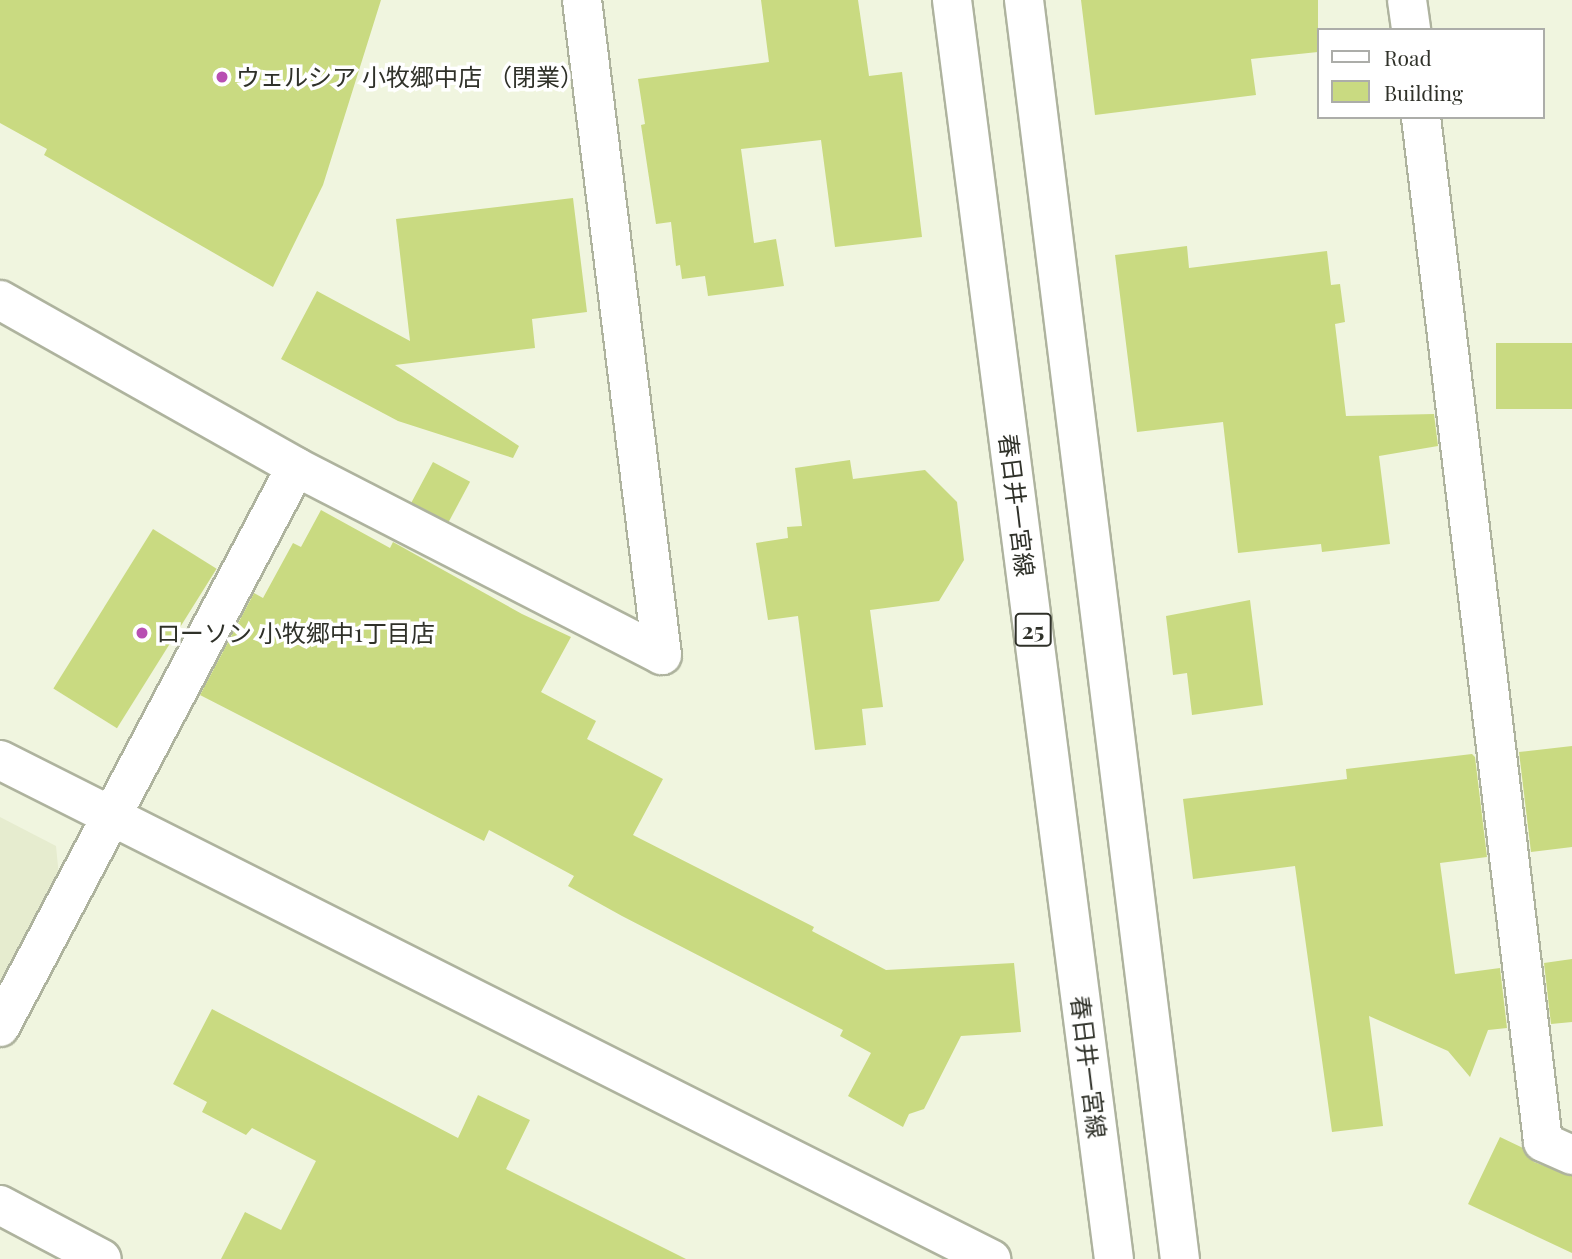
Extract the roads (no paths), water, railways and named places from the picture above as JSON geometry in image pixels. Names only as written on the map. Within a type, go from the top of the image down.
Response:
[{"type":"street","points":[[0,300],[296,467],[662,655],[582,0]]},
{"type":"street","name":"春日井一宮線","points":[[952,0],[1114,1259]]},
{"type":"street","points":[[1024,0],[1180,1259]]},
{"type":"street","points":[[1407,0],[1411,28]]},
{"type":"street","points":[[1421,119],[1543,1142],[1572,1155]]},
{"type":"street","points":[[0,1027],[296,467]]},
{"type":"street","points":[[0,760],[991,1259]]},
{"type":"street","points":[[0,1205],[102,1259]]},
{"type":"place","name":"ウェルシア 小牧郷中店 （閉業）","points":[[222,77]]},
{"type":"place","name":"ローソン 小牧郷中1丁目店","points":[[142,633]]}]
